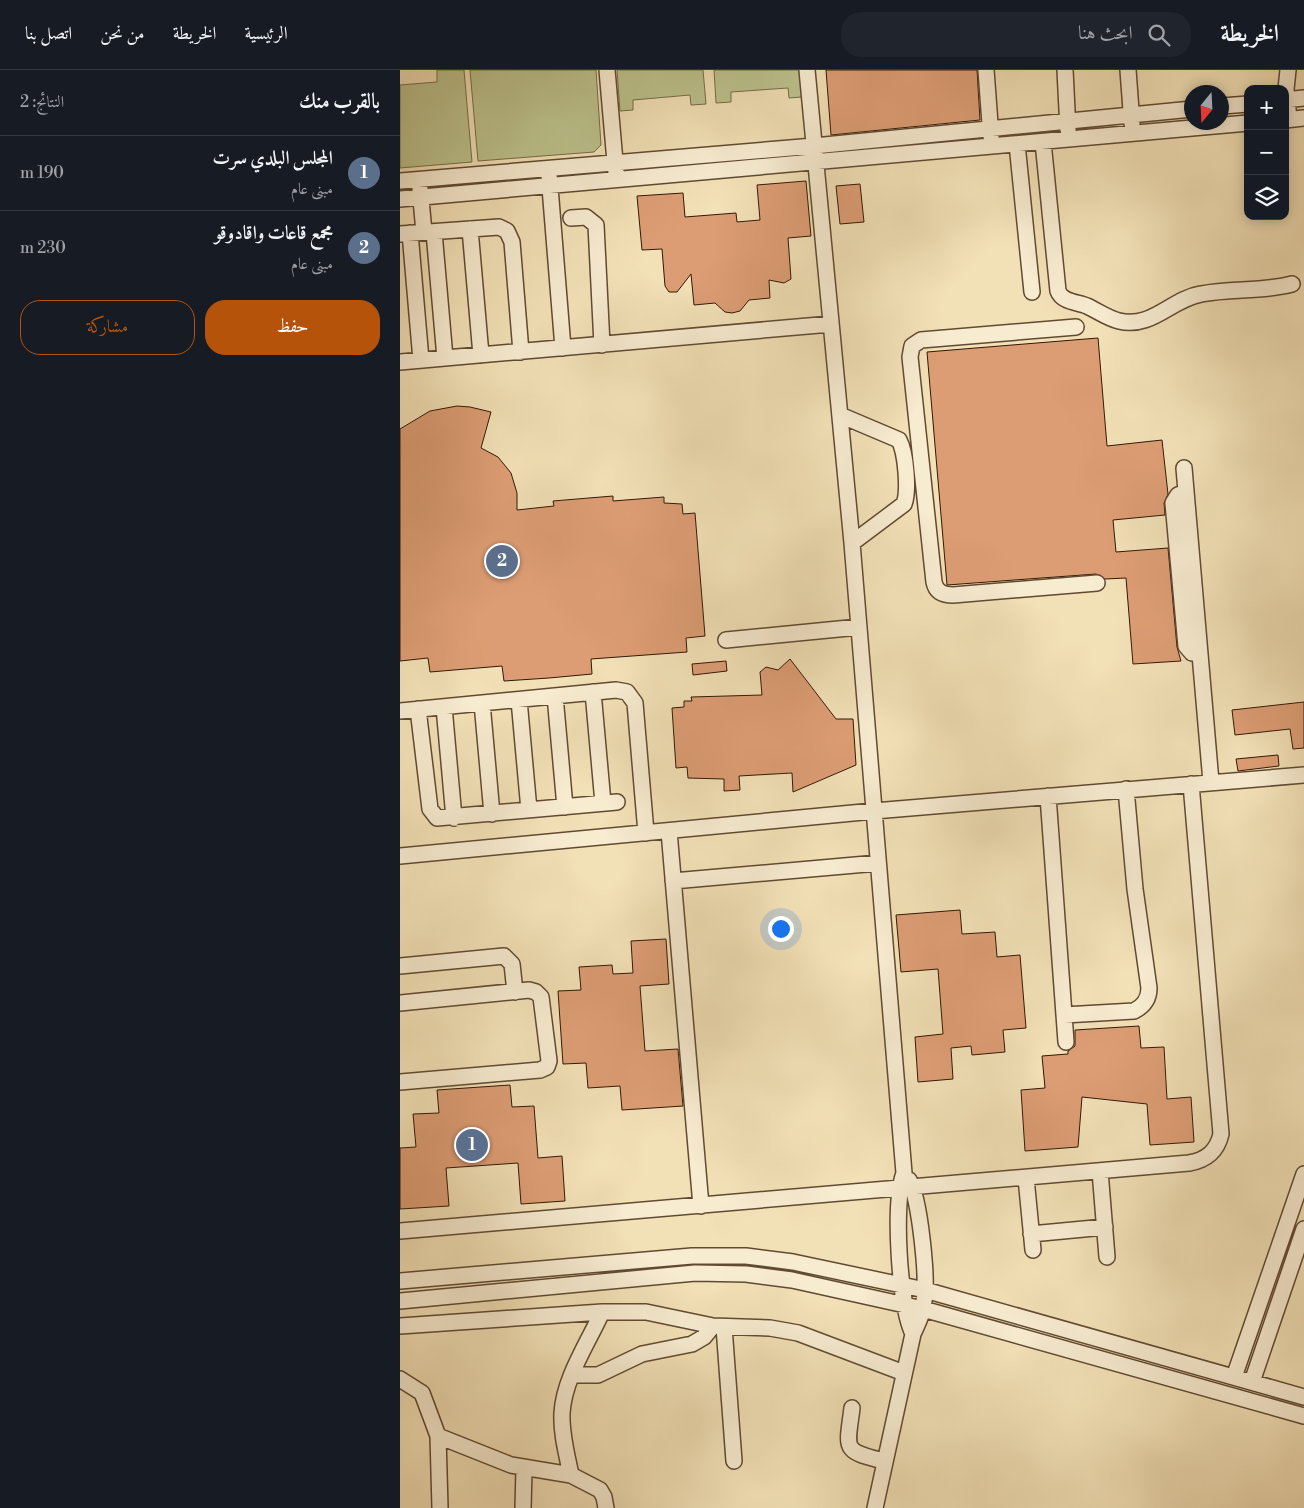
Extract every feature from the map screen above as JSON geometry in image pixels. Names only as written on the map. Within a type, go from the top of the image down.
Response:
[{"type":"street","points":[[607,70],[616,172]]},
{"type":"street","points":[[807,70],[852,543],[906,1188],[900,1237],[903,1304],[913,1334]]},
{"type":"street","points":[[986,70],[992,146]]},
{"type":"street","points":[[1065,70],[1068,139]]},
{"type":"street","points":[[1128,70],[1133,133]]},
{"type":"street","points":[[1287,85],[1288,70]]},
{"type":"street","points":[[1289,100],[1304,98]]},
{"type":"street","points":[[1229,105],[1244,104]]},
{"type":"street","points":[[616,172],[814,146],[1184,110]]},
{"type":"street","points":[[400,182],[549,177],[816,162],[1244,123]]},
{"type":"street","points":[[935,134],[937,151]]},
{"type":"street","points":[[1043,142],[1058,291],[1065,299],[1113,319],[1137,322],[1153,318],[1182,300],[1200,294],[1270,288],[1292,284]]},
{"type":"street","points":[[1017,144],[1032,292]]},
{"type":"street","points":[[400,199],[549,177]]},
{"type":"street","points":[[549,177],[563,348]]},
{"type":"street","points":[[419,180],[421,197],[417,233],[421,360]]},
{"type":"street","points":[[572,218],[586,217],[596,225],[602,345]]},
{"type":"street","points":[[417,233],[499,227],[507,231],[512,238],[521,352]]},
{"type":"street","points":[[470,229],[481,355]]},
{"type":"street","points":[[417,233],[445,358]]},
{"type":"street","points":[[400,362],[831,324]]},
{"type":"street","points":[[1076,327],[924,339],[914,344],[910,353],[934,582],[940,593],[953,595],[1097,583]]},
{"type":"street","points":[[840,415],[899,440],[902,446],[905,467],[907,498],[904,504],[852,543]]},
{"type":"street","points":[[905,467],[922,467]]},
{"type":"street","points":[[1184,468],[1211,782]]},
{"type":"street","points":[[726,640],[859,627]]},
{"type":"street","points":[[400,711],[593,692],[620,690],[627,692],[634,700],[646,834]]},
{"type":"street","points":[[418,710],[430,809],[437,818],[565,807],[610,802],[593,692]]},
{"type":"street","points":[[555,696],[565,807]]},
{"type":"street","points":[[519,700],[529,810]]},
{"type":"street","points":[[482,703],[492,814]]},
{"type":"street","points":[[444,707],[454,818]]},
{"type":"street","points":[[400,856],[874,811],[1304,775]]},
{"type":"street","points":[[400,1231],[1026,1178],[1198,1162],[1207,1158],[1219,1143],[1220,1124],[1191,784]]},
{"type":"street","points":[[1064,1015],[1134,1011],[1142,1006],[1148,998],[1135,890],[1126,789]]},
{"type":"street","points":[[1048,796],[1066,1042]]},
{"type":"street","points":[[669,831],[701,1206]]},
{"type":"street","points":[[673,881],[878,863]]},
{"type":"street","points":[[400,966],[504,956],[512,964],[514,992]]},
{"type":"street","points":[[400,1003],[514,992],[536,992],[541,997],[549,1061],[546,1067],[540,1070],[400,1082]]},
{"type":"street","points":[[1100,1171],[1107,1257]]},
{"type":"street","points":[[1234,1377],[1304,1174]]},
{"type":"street","points":[[1026,1178],[1033,1250]]},
{"type":"street","points":[[875,1508],[913,1334],[923,1309],[925,1290],[918,1202],[906,1188]]},
{"type":"street","points":[[1031,1234],[1105,1228]]},
{"type":"street","points":[[1252,1382],[1304,1229]]},
{"type":"street","points":[[900,1237],[921,1236]]},
{"type":"street","points":[[400,1281],[701,1256],[746,1256],[792,1262],[925,1290],[1304,1397]]},
{"type":"street","points":[[400,1301],[695,1273],[746,1274],[792,1280],[923,1309],[1304,1416]]},
{"type":"street","points":[[400,1326],[602,1312],[646,1312],[718,1326],[770,1328],[798,1333],[904,1373]]},
{"type":"street","points":[[570,1475],[562,1414],[566,1392],[602,1312]]},
{"type":"street","points":[[573,1375],[598,1375],[642,1354],[692,1344],[718,1326]]},
{"type":"street","points":[[718,1326],[734,1461]]},
{"type":"street","points":[[400,1379],[422,1393],[438,1436],[440,1508]]},
{"type":"street","points":[[852,1408],[848,1442],[850,1449],[858,1456],[884,1461]]},
{"type":"street","points":[[438,1436],[489,1458],[524,1469],[570,1475],[600,1490],[604,1497],[606,1508]]},
{"type":"street","points":[[523,1508],[524,1469]]},
{"type":"green space","points":[[437,70],[464,70],[472,162],[400,168],[400,85],[437,82]]},
{"type":"green space","points":[[470,70],[596,70],[601,145],[594,152],[478,161]]},
{"type":"green space","points":[[617,70],[703,70],[706,104],[691,105],[690,95],[633,100],[633,110],[620,111]]},
{"type":"green space","points":[[714,70],[800,70],[802,97],[789,98],[788,88],[731,92],[731,102],[716,103]]},
{"type":"building","points":[[826,70],[977,70],[980,120],[831,135]]},
{"type":"building","points":[[806,181],[811,236],[788,238],[791,279],[784,283],[769,280],[770,298],[749,300],[740,311],[725,312],[715,303],[694,305],[691,274],[677,292],[669,292],[665,286],[662,249],[642,250],[637,196],[683,193],[685,217],[736,213],[737,222],[760,220],[757,185]]},
{"type":"building","points":[[860,184],[864,222],[840,224],[836,186]]},
{"type":"building","points":[[1098,338],[1107,446],[1162,440],[1168,494],[1164,503],[1165,515],[1113,520],[1116,552],[1168,548],[1177,647],[1181,661],[1133,664],[1126,578],[1105,579],[1096,574],[947,585],[927,352]]},
{"type":"building","points":[[457,406],[491,412],[481,448],[498,457],[511,473],[517,493],[517,510],[554,506],[553,501],[613,496],[613,501],[664,497],[664,503],[682,504],[683,514],[695,513],[705,636],[686,638],[687,652],[591,659],[592,674],[549,678],[504,681],[502,666],[430,672],[428,658],[400,661],[400,429],[430,411]]},
{"type":"building","points":[[790,659],[836,719],[853,719],[856,765],[793,792],[792,773],[739,776],[740,790],[724,791],[724,779],[688,778],[687,767],[676,768],[672,708],[684,707],[684,701],[692,701],[691,697],[762,695],[760,672],[766,667],[778,670]]},
{"type":"building","points":[[726,661],[727,671],[693,675],[692,664]]},
{"type":"building","points":[[1304,702],[1304,748],[1293,749],[1290,729],[1235,735],[1232,710]]},
{"type":"building","points":[[1278,755],[1279,766],[1238,771],[1236,759]]},
{"type":"building","points":[[960,910],[962,934],[995,932],[997,957],[1020,955],[1026,1028],[1003,1030],[1005,1052],[972,1055],[971,1046],[951,1048],[953,1079],[918,1082],[915,1037],[943,1034],[938,969],[901,972],[896,915]]},
{"type":"building","points":[[666,939],[669,984],[640,986],[645,1051],[678,1049],[683,1106],[622,1110],[620,1086],[588,1088],[586,1063],[563,1064],[558,991],[581,990],[579,967],[612,965],[613,974],[633,973],[631,941]]},
{"type":"building","points":[[1139,1026],[1141,1048],[1164,1047],[1167,1099],[1191,1097],[1194,1142],[1150,1145],[1147,1104],[1082,1097],[1078,1147],[1025,1151],[1021,1090],[1045,1088],[1042,1056],[1068,1054],[1068,1051],[1075,1046],[1075,1030]]},
{"type":"building","points":[[510,1085],[512,1107],[534,1106],[538,1158],[562,1156],[565,1201],[521,1204],[518,1163],[446,1168],[449,1206],[400,1209],[400,1148],[416,1147],[413,1114],[439,1113],[437,1090]]},
{"type":"place","name":"مجمع قاعات واقادوقو","points":[[502,561]]},
{"type":"place","name":"المجلس البلدي سرت","points":[[472,1145]]}]
